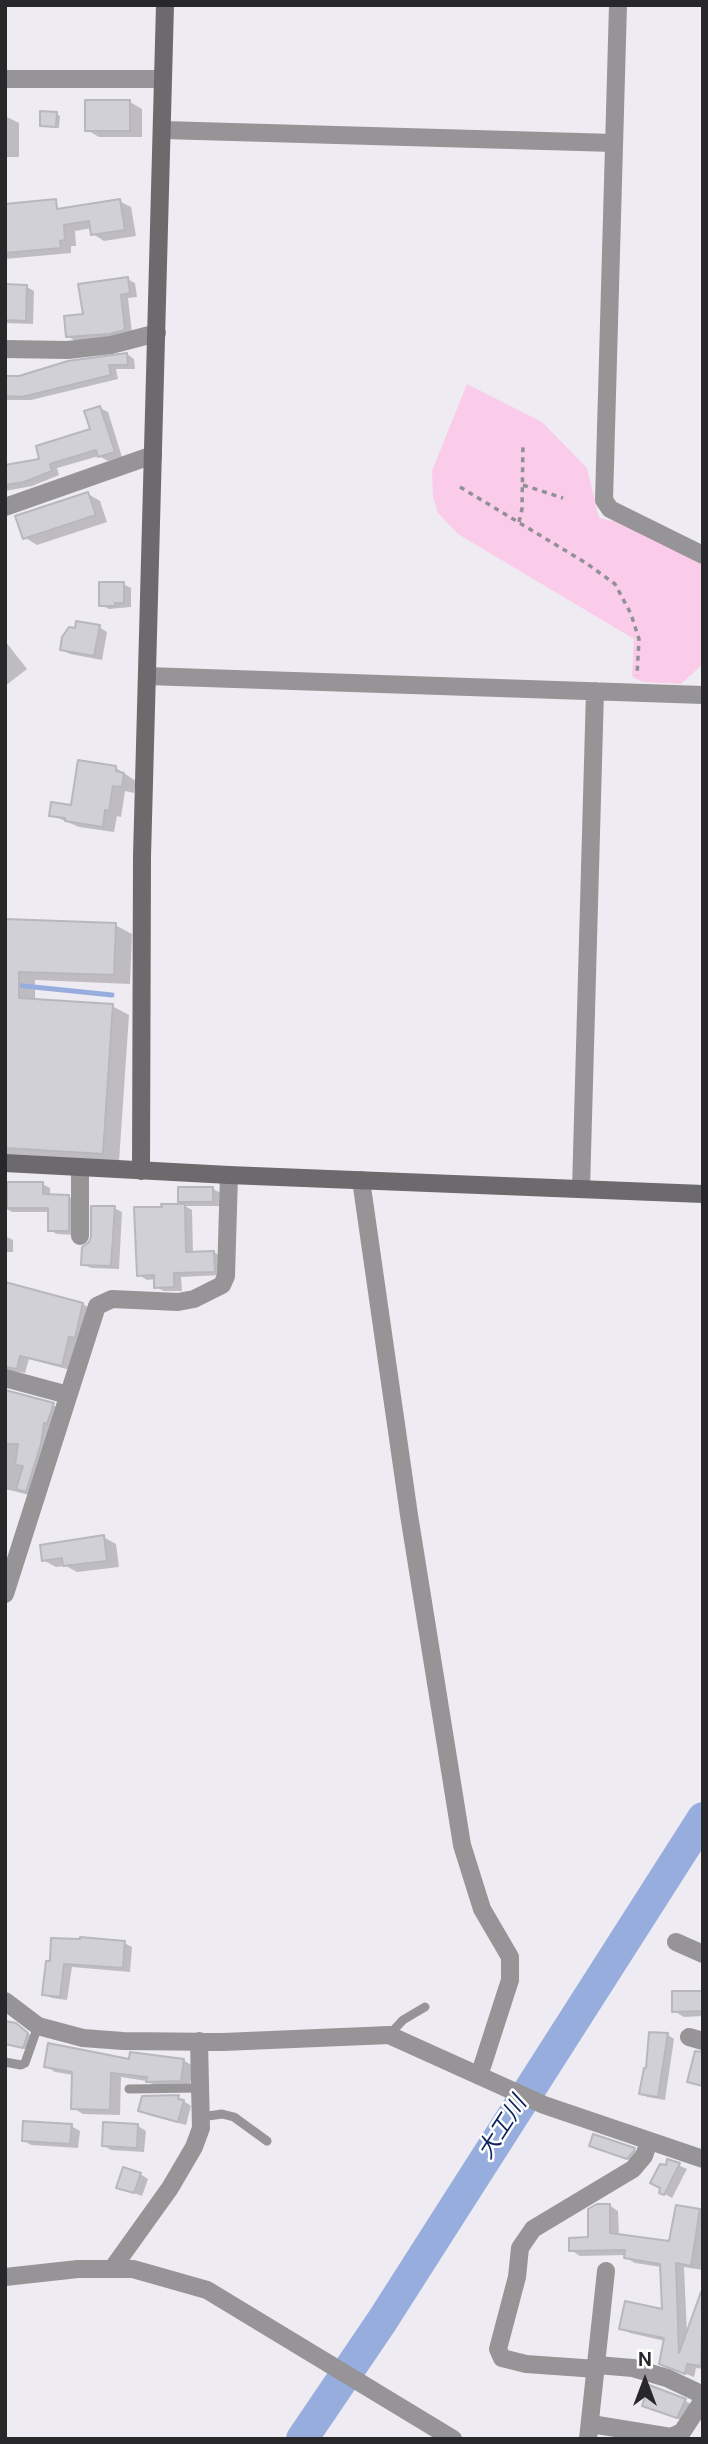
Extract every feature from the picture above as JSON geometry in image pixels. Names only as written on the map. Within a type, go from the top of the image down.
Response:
[{"type":"street","points":[[141,1171],[142,870],[165,5]]},
{"type":"street","points":[[618,5],[604,500],[610,509],[703,555]]},
{"type":"street","points":[[5,79],[162,79]]},
{"type":"street","points":[[163,130],[614,143]]},
{"type":"street","points":[[5,349],[79,349],[111,345],[157,333]]},
{"type":"street","points":[[5,507],[153,455]]},
{"type":"street","points":[[147,676],[701,693]]},
{"type":"street","points":[[581,1189],[595,691]]},
{"type":"street","points":[[5,1163],[703,1194]]},
{"type":"street","points":[[80,1168],[80,1236]]},
{"type":"street","points":[[5,1594],[97,1306],[112,1299],[178,1302],[194,1299],[222,1285],[226,1276],[229,1175]]},
{"type":"street","points":[[361,1180],[409,1515],[462,1846],[482,1909],[510,1957],[510,1980],[479,2076]]},
{"type":"street","points":[[5,1378],[68,1395]]},
{"type":"street","points":[[676,1942],[703,1954]]},
{"type":"street","points":[[5,2001],[38,2026],[83,2038],[199,2041],[389,2035],[544,2105],[703,2159]]},
{"type":"street","points":[[112,2269],[176,2178],[198,2138],[201,2128],[199,2041]]},
{"type":"street","points":[[649,2141],[644,2156],[633,2169],[533,2229],[520,2248],[517,2277],[498,2350],[502,2358],[526,2364],[633,2368],[667,2378],[703,2395]]},
{"type":"street","points":[[5,2277],[78,2269],[133,2269],[207,2290],[453,2439]]},
{"type":"street","points":[[606,2271],[590,2431],[671,2437],[682,2432],[703,2400]]},
{"type":"lane","points":[[389,2035],[403,2020],[425,2007]]},
{"type":"lane","points":[[5,2062],[21,2065],[25,2063],[38,2026]]},
{"type":"lane","points":[[129,2089],[199,2088]]},
{"type":"lane","points":[[201,2117],[222,2114],[234,2117],[267,2141]]},
{"type":"path","points":[[519,522],[522,509],[523,443]]},
{"type":"path","points":[[523,485],[563,498]]},
{"type":"path","points":[[460,487],[586,563],[615,584],[631,614],[639,639],[635,692]]},
{"type":"shaded area","points":[[467,384],[542,422],[587,468],[599,518],[622,523],[703,564],[703,664],[681,684],[643,682],[632,677],[634,639],[458,534],[438,513],[433,497],[432,471]]},
{"type":"building","points":[[85,100],[130,100],[130,131],[85,131]]},
{"type":"building","points":[[40,111],[57,112],[56,127],[40,126]]},
{"type":"building","points":[[56,199],[57,209],[120,199],[125,230],[91,235],[89,221],[64,225],[65,240],[60,241],[61,248],[5,253],[5,204]]},
{"type":"building","points":[[128,277],[130,293],[121,295],[125,330],[66,337],[64,316],[83,314],[78,284]]},
{"type":"building","points":[[5,284],[27,285],[26,321],[5,320]]},
{"type":"building","points":[[127,353],[128,365],[109,365],[111,375],[22,397],[5,396],[5,376],[19,376],[68,361]]},
{"type":"building","points":[[100,406],[115,452],[98,457],[96,450],[50,464],[52,471],[24,482],[5,485],[5,465],[39,459],[36,446],[90,429],[84,411]]},
{"type":"building","points":[[88,492],[96,515],[23,539],[15,516]]},
{"type":"building","points":[[99,582],[124,582],[124,603],[99,606]]},
{"type":"building","points":[[76,621],[100,625],[94,656],[60,650],[62,637],[69,627],[75,628]]},
{"type":"building","points":[[78,760],[116,766],[116,771],[124,773],[122,787],[113,786],[103,827],[49,816],[51,802],[71,805]]},
{"type":"building","points":[[5,919],[116,923],[114,975],[19,972],[19,998],[113,1004],[103,1154],[5,1148]]},
{"type":"building","points":[[7,1182],[43,1182],[43,1194],[69,1195],[69,1231],[48,1231],[48,1208],[7,1208]]},
{"type":"building","points":[[178,1187],[213,1187],[213,1202],[178,1202]]},
{"type":"building","points":[[161,1204],[185,1204],[186,1252],[214,1251],[215,1272],[174,1273],[174,1287],[154,1288],[154,1275],[137,1276],[134,1207],[162,1207]]},
{"type":"building","points":[[91,1206],[115,1206],[111,1266],[81,1265],[82,1247],[91,1237]]},
{"type":"building","points":[[5,1282],[83,1303],[75,1338],[69,1337],[62,1366],[20,1356],[17,1369],[5,1367]]},
{"type":"building","points":[[5,1390],[54,1403],[47,1424],[44,1423],[41,1444],[26,1492],[16,1489],[23,1466],[15,1465],[18,1444],[5,1444]]},
{"type":"building","points":[[104,1535],[107,1561],[63,1566],[62,1558],[42,1561],[40,1545]]},
{"type":"building","points":[[80,1937],[125,1941],[123,1968],[64,1964],[60,1997],[42,1995],[46,1961],[50,1961],[51,1938]]},
{"type":"building","points":[[672,1991],[703,1991],[703,2011],[672,2012]]},
{"type":"building","points":[[5,2021],[16,2023],[28,2033],[23,2048],[5,2044]]},
{"type":"building","points":[[649,2032],[668,2033],[658,2097],[639,2094],[646,2068]]},
{"type":"building","points":[[48,2043],[129,2059],[130,2052],[184,2059],[181,2081],[146,2082],[147,2077],[111,2073],[110,2110],[71,2109],[72,2072],[44,2067]]},
{"type":"building","points":[[695,2051],[703,2052],[703,2086],[687,2082]]},
{"type":"building","points":[[179,2095],[178,2099],[184,2100],[178,2122],[138,2111],[142,2096]]},
{"type":"building","points":[[23,2121],[72,2124],[70,2144],[22,2141]]},
{"type":"building","points":[[103,2122],[138,2124],[137,2148],[102,2146]]},
{"type":"building","points":[[593,2134],[635,2148],[634,2151],[627,2159],[589,2146]]},
{"type":"building","points":[[667,2159],[680,2163],[664,2195],[659,2193],[660,2188],[650,2183],[660,2164],[666,2165]]},
{"type":"building","points":[[123,2167],[141,2173],[134,2193],[116,2188]]},
{"type":"building","points":[[597,2204],[610,2204],[610,2233],[669,2241],[676,2205],[700,2209],[691,2266],[676,2263],[679,2353],[701,2292],[703,2293],[701,2366],[687,2364],[685,2374],[659,2364],[664,2338],[619,2329],[625,2301],[662,2309],[660,2264],[624,2258],[625,2250],[569,2251],[569,2238],[588,2237],[588,2209]]},
{"type":"building","points":[[649,2385],[686,2399],[677,2418],[642,2406]]},
{"type":"waterway","points":[[14,985],[112,995]]},
{"type":"waterway","name":"大工川","points":[[302,2439],[382,2321],[703,1818]]}]
